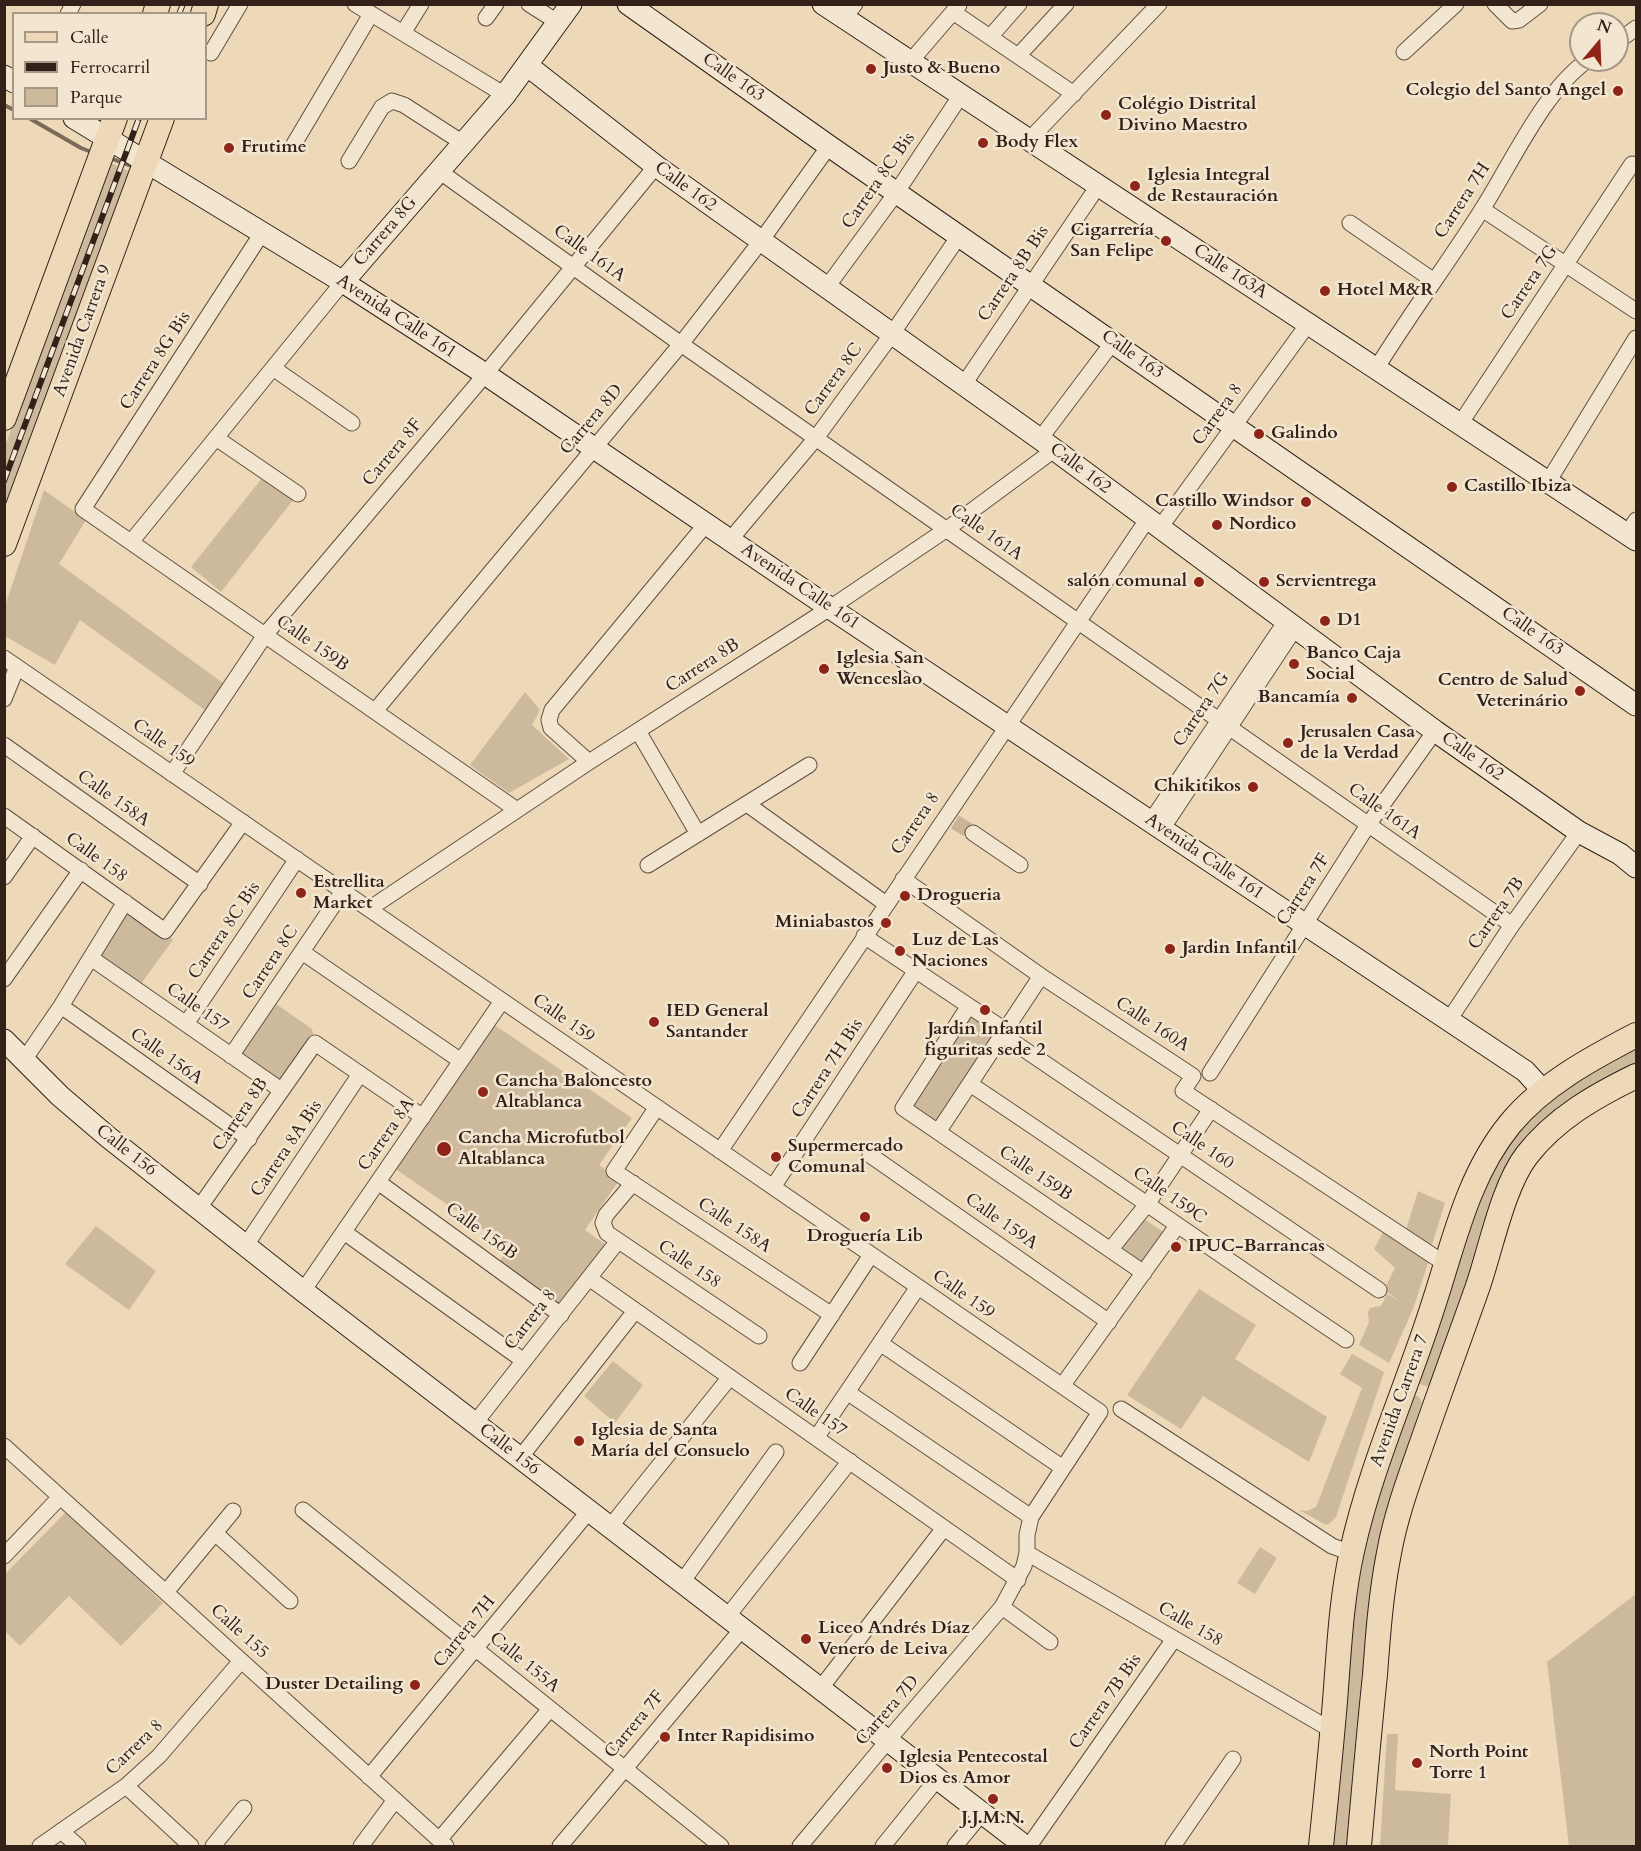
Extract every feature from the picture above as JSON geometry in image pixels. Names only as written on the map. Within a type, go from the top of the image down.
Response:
[{"type":"main road","name":"Avenida Carrera 9","points":[[4,544],[161,120]]},
{"type":"main road","points":[[4,418],[111,129]]},
{"type":"main road","name":"Avenida Carrera 7","points":[[1321,1846],[1333,1731],[1341,1617],[1351,1553],[1368,1489],[1401,1400],[1474,1180],[1510,1124],[1540,1094],[1574,1070],[1636,1035]]},
{"type":"main road","name":"Avenida Carrera 7","points":[[1359,1846],[1378,1636],[1389,1554],[1399,1513],[1422,1442],[1490,1253],[1505,1201],[1516,1173],[1538,1141],[1559,1121],[1588,1101],[1636,1076]]},
{"type":"main road","points":[[1401,1400],[1410,1391],[1423,1392],[1426,1397],[1427,1412],[1422,1442]]},
{"type":"street","points":[[211,53],[240,4]]},
{"type":"street","points":[[355,4],[505,95]]},
{"type":"street","points":[[403,33],[421,4]]},
{"type":"street","points":[[486,18],[496,4]]},
{"type":"street","points":[[529,4],[559,23]]},
{"type":"street","name":"Carrera 8G","points":[[131,542],[343,282],[505,95],[571,4]]},
{"type":"street","name":"Calle 163","points":[[628,4],[896,193],[1636,705]]},
{"type":"street","name":"Calle 163A","points":[[823,4],[850,11],[910,62],[1548,482],[1634,532]]},
{"type":"street","points":[[990,37],[1019,4]]},
{"type":"street","points":[[1017,56],[1066,4]]},
{"type":"street","points":[[1029,140],[1159,4]]},
{"type":"street","points":[[1404,52],[1456,4]]},
{"type":"street","points":[[1495,4],[1512,21],[1519,20],[1540,4]]},
{"type":"street","points":[[910,62],[956,8],[990,37],[1074,94]]},
{"type":"street","points":[[294,144],[371,14]]},
{"type":"street","name":"Calle 162","points":[[528,66],[656,166],[964,384],[1435,731],[1579,832],[1620,854],[1636,867]]},
{"type":"street","name":"Carrera 7H","points":[[1376,369],[1482,209],[1558,88],[1572,72]]},
{"type":"street","name":"Carrera 8C Bis","points":[[827,287],[896,193],[961,95]]},
{"type":"street","points":[[349,161],[382,107],[392,101],[404,105],[463,143]]},
{"type":"street","name":"Avenida Calle 161","points":[[81,120],[111,129],[146,162],[343,282],[485,374],[830,608],[1525,1071],[1536,1083],[1540,1094]]},
{"type":"street","name":"Carrera 8D","points":[[375,711],[681,344],[761,241],[829,146]]},
{"type":"street","name":"Carrera 7G","points":[[1460,424],[1632,164]]},
{"type":"street","name":"Carrera 8F","points":[[172,774],[265,635],[485,374],[656,166]]},
{"type":"street","name":"Calle 161A","points":[[439,171],[681,344],[1512,925]]},
{"type":"street","name":"Carrera 8B Bis","points":[[964,384],[1098,186]]},
{"type":"street","points":[[1482,209],[1636,311]]},
{"type":"street","points":[[1350,223],[1434,281]]},
{"type":"street","name":"Carrera 8G Bis","points":[[83,509],[262,233]]},
{"type":"street","name":"Carrera 8C","points":[[730,540],[816,438],[892,334],[959,236]]},
{"type":"street","name":"Carrera 8","points":[[720,1151],[903,879],[950,819],[1007,725],[1078,621],[1153,524],[1234,426],[1308,324]]},
{"type":"street","points":[[1548,482],[1636,338]]},
{"type":"street","name":"Carrera 8B","points":[[369,909],[589,762],[830,608],[947,529],[1047,445],[1113,342]]},
{"type":"street","points":[[273,368],[351,423]]},
{"type":"street","points":[[216,438],[298,494]]},
{"type":"street","name":"Calle 159B","points":[[83,509],[517,810]]},
{"type":"street","points":[[589,762],[551,728],[549,720],[552,710],[706,524]]},
{"type":"street","name":"Carrera 7G","points":[[1156,825],[1290,625]]},
{"type":"street","points":[[4,699],[10,662]]},
{"type":"street","name":"Calle 159","points":[[10,662],[1100,1412]]},
{"type":"street","points":[[638,731],[698,834]]},
{"type":"street","name":"Carrera 7F","points":[[1210,1073],[1368,825],[1435,731]]},
{"type":"street","name":"Calle 158A","points":[[4,745],[200,884]]},
{"type":"street","points":[[648,866],[809,765]]},
{"type":"street","points":[[747,804],[886,904]]},
{"type":"street","name":"Calle 158","points":[[4,816],[165,931],[200,884]]},
{"type":"street","points":[[200,884],[243,822]]},
{"type":"street","name":"Carrera 7B","points":[[1449,1020],[1512,925],[1579,832]]},
{"type":"street","points":[[973,833],[1020,865]]},
{"type":"street","points":[[4,877],[33,836]]},
{"type":"street","name":"Carrera 8C Bis","points":[[186,1024],[297,860]]},
{"type":"street","points":[[4,980],[81,870]]},
{"type":"street","name":"Calle 160A","points":[[903,879],[1041,976],[1193,1076],[1183,1091],[1447,1265]]},
{"type":"street","name":"Carrera 8C","points":[[231,1056],[343,891]]},
{"type":"street","points":[[24,1059],[61,1006],[125,902]]},
{"type":"street","name":"Calle 160","points":[[864,936],[1379,1290]]},
{"type":"street","points":[[302,952],[461,1061]]},
{"type":"street","name":"Calle 157","points":[[91,958],[281,1090]]},
{"type":"street","name":"Carrera 7H Bis","points":[[773,1187],[915,972]]},
{"type":"street","points":[[938,1132],[1041,976]]},
{"type":"street","name":"Carrera 8A","points":[[303,1291],[502,1001]]},
{"type":"street","name":"Calle 156A","points":[[61,1006],[249,1139]]},
{"type":"street","name":"Calle 159B","points":[[968,1006],[903,1108],[1144,1273]]},
{"type":"street","name":"Calle 156","points":[[4,1040],[84,1117],[303,1291],[1027,1846]]},
{"type":"street","name":"Carrera 8B","points":[[199,1208],[315,1042],[360,1074]]},
{"type":"street","points":[[360,1074],[423,1117]]},
{"type":"street","name":"Carrera 8A Bis","points":[[246,1245],[360,1074]]},
{"type":"street","name":"Calle 159C","points":[[970,1084],[1148,1203],[1177,1226],[1346,1340]]},
{"type":"street","name":"Calle 158A","points":[[657,1107],[614,1171],[832,1315]]},
{"type":"street","points":[[1111,1250],[1148,1203],[1211,1109]]},
{"type":"street","name":"Calle 159A","points":[[870,1155],[1109,1322]]},
{"type":"street","name":"Calle 156B","points":[[378,1182],[561,1314]]},
{"type":"street","name":"Calle 158","points":[[633,1183],[606,1215],[603,1223],[607,1233],[759,1336]]},
{"type":"street","points":[[1062,1386],[1177,1226]]},
{"type":"street","points":[[344,1232],[524,1361]]},
{"type":"street","name":"Carrera 8","points":[[475,1423],[618,1241]]},
{"type":"street","points":[[800,1363],[871,1255]]},
{"type":"street","name":"Calle 157","points":[[589,1278],[1018,1580]]},
{"type":"street","points":[[816,1438],[918,1287]]},
{"type":"street","points":[[520,1458],[635,1311]]},
{"type":"street","points":[[880,1343],[1063,1468]]},
{"type":"street","points":[[610,1527],[730,1377]]},
{"type":"street","points":[[847,1392],[1031,1517]]},
{"type":"street","points":[[1121,1409],[1329,1544],[1351,1553]]},
{"type":"street","name":"Carrera 7D","points":[[800,1846],[1002,1607],[1024,1566],[1031,1517],[1100,1412]]},
{"type":"street","name":"Calle 155","points":[[4,1446],[443,1843]]},
{"type":"street","points":[[682,1582],[776,1452]]},
{"type":"street","name":"Carrera 7F","points":[[560,1846],[624,1768],[734,1623],[850,1461]]},
{"type":"street","points":[[4,1556],[60,1497]]},
{"type":"street","name":"Calle 155A","points":[[303,1510],[721,1846]]},
{"type":"street","points":[[166,1592],[233,1511]]},
{"type":"street","name":"Carrera 7H","points":[[369,1777],[589,1511]]},
{"type":"street","points":[[820,1689],[944,1528]]},
{"type":"street","points":[[215,1533],[290,1601]]},
{"type":"street","name":"Calle 158","points":[[1027,1552],[1333,1731]]},
{"type":"street","points":[[1002,1607],[1050,1642]]},
{"type":"street","name":"Carrera 7B Bis","points":[[1027,1846],[1174,1638]]},
{"type":"street","name":"Carrera 8","points":[[40,1846],[126,1786],[159,1756],[241,1661]]},
{"type":"street","points":[[443,1843],[550,1709]]},
{"type":"street","points":[[1173,1846],[1233,1759]]},
{"type":"street","points":[[883,1846],[937,1779]]},
{"type":"street","points":[[126,1786],[191,1846]]},
{"type":"street","points":[[361,1846],[395,1800]]},
{"type":"street","points":[[213,1846],[244,1808]]},
{"type":"street","points":[[955,1846],[982,1813]]},
{"type":"street","points":[[61,1831],[78,1846]]},
{"type":"green space","points":[[111,163],[130,172],[5,507],[5,446]]},
{"type":"green space","points":[[263,477],[293,500],[221,592],[191,567]]},
{"type":"green space","points":[[44,490],[86,520],[59,564],[223,683],[206,711],[80,620],[55,665],[5,636],[5,606]]},
{"type":"green space","points":[[525,692],[540,710],[532,725],[569,759],[509,793],[470,765]]},
{"type":"green space","points":[[126,909],[173,940],[140,985],[99,955]]},
{"type":"green space","points":[[269,999],[312,1029],[315,1043],[281,1090],[231,1056]]},
{"type":"green space","points":[[966,1012],[997,1033],[938,1122],[909,1104],[936,1061],[947,1067],[935,1059]]},
{"type":"green space","points":[[493,1024],[632,1118],[599,1165],[620,1179],[585,1230],[606,1245],[562,1309],[497,1265],[509,1247],[394,1168]]},
{"type":"green space","points":[[1636,1044],[1636,1062],[1575,1097],[1551,1114],[1526,1138],[1429,1387],[1416,1383],[1486,1175],[1516,1133],[1551,1096]]},
{"type":"green space","points":[[1418,1191],[1445,1203],[1431,1248],[1405,1233]]},
{"type":"green space","points":[[1138,1215],[1168,1235],[1146,1269],[1116,1249]]},
{"type":"green space","points":[[1387,1225],[1431,1254],[1413,1309],[1389,1363],[1359,1345],[1369,1322],[1370,1308],[1381,1306],[1387,1294],[1400,1301],[1384,1290],[1395,1268],[1374,1249]]},
{"type":"green space","points":[[96,1226],[156,1271],[129,1310],[65,1264]]},
{"type":"green space","points":[[1199,1289],[1256,1325],[1235,1359],[1327,1417],[1309,1462],[1203,1396],[1181,1429],[1127,1395]]},
{"type":"green space","points":[[1352,1354],[1384,1372],[1336,1517],[1326,1525],[1299,1510],[1307,1511],[1316,1507],[1362,1388],[1340,1374]]},
{"type":"green space","points":[[613,1361],[643,1385],[615,1423],[584,1396]]},
{"type":"green space","points":[[1412,1396],[1418,1396],[1422,1402],[1395,1484],[1349,1846],[1331,1846],[1353,1598],[1370,1523]]},
{"type":"green space","points":[[67,1511],[163,1603],[121,1646],[69,1596],[20,1646],[5,1631],[4,1575]]},
{"type":"green space","points":[[1260,1547],[1277,1558],[1255,1594],[1237,1583]]},
{"type":"green space","points":[[1636,1594],[1636,1846],[1569,1846],[1547,1662]]},
{"type":"green space","points":[[1387,1734],[1398,1734],[1395,1790],[1451,1794],[1448,1846],[1380,1846]]},
{"type":"waterway","points":[[4,105],[12,109]]},
{"type":"waterway","points":[[32,120],[94,153]]},
{"type":"waterway","points":[[110,158],[134,167]]},
{"type":"tunnel","points":[[955,822],[973,833]]},
{"type":"railway","points":[[180,12],[183,4]]},
{"type":"railway","points":[[4,481],[138,120]]},
{"type":"place","name":"Justo & Bueno","points":[[871,69]]},
{"type":"place","name":"Colegio del Santo Angel","points":[[1618,91]]},
{"type":"place","name":"Colégio Distrital Divino Maestro","points":[[1106,115]]},
{"type":"place","name":"Body Flex","points":[[983,143]]},
{"type":"place","name":"Frutime","points":[[229,148]]},
{"type":"place","name":"Iglesia Integral de Restauración","points":[[1135,186]]},
{"type":"place","name":"Cigarrería San Felipe","points":[[1166,241]]},
{"type":"place","name":"Hotel M&R","points":[[1325,291]]},
{"type":"place","name":"Galindo","points":[[1259,434]]},
{"type":"place","name":"Castillo Ibiza","points":[[1452,487]]},
{"type":"place","name":"Castillo Windsor","points":[[1306,502]]},
{"type":"place","name":"Nordico","points":[[1217,525]]},
{"type":"place","name":"salón comunal","points":[[1199,582]]},
{"type":"place","name":"Servientrega","points":[[1264,582]]},
{"type":"place","name":"D1","points":[[1325,621]]},
{"type":"place","name":"Banco Caja Social","points":[[1294,664]]},
{"type":"place","name":"Iglesia San Wenceslao","points":[[824,669]]},
{"type":"place","name":"Centro de Salud Veterinário","points":[[1580,691]]},
{"type":"place","name":"Bancamía","points":[[1352,698]]},
{"type":"place","name":"Jerusalen Casa de la Verdad","points":[[1288,743]]},
{"type":"place","name":"Chikitikos","points":[[1253,787]]},
{"type":"place","name":"Estrellita Market","points":[[301,893]]},
{"type":"place","name":"Drogueria","points":[[905,896]]},
{"type":"place","name":"Miniabastos","points":[[886,923]]},
{"type":"place","name":"Jardin Infantil","points":[[1170,949]]},
{"type":"place","name":"Luz de Las Naciones","points":[[900,951]]},
{"type":"place","name":"Jardin Infantil figuritas sede 2","points":[[985,1010]]},
{"type":"place","name":"IED General Santander","points":[[654,1022]]},
{"type":"place","name":"Cancha Baloncesto Altablanca","points":[[483,1092]]},
{"type":"place","name":"Cancha Microfutbol Altablanca","points":[[444,1149]]},
{"type":"place","name":"Supermercado Comunal","points":[[776,1157]]},
{"type":"place","name":"Droguería Lib","points":[[865,1217]]},
{"type":"place","name":"IPUC-Barrancas","points":[[1176,1247]]},
{"type":"place","name":"Iglesia de Santa María del Consuelo","points":[[579,1441]]},
{"type":"place","name":"Liceo Andrés Díaz Venero de Leiva","points":[[806,1639]]},
{"type":"place","name":"Duster Detailing","points":[[415,1685]]},
{"type":"place","name":"Inter Rapidisimo","points":[[665,1737]]},
{"type":"place","name":"North Point Torre 1","points":[[1417,1763]]},
{"type":"place","name":"Iglesia Pentecostal Dios es Amor","points":[[887,1768]]},
{"type":"place","name":"J.J.M.N.","points":[[993,1799]]}]
